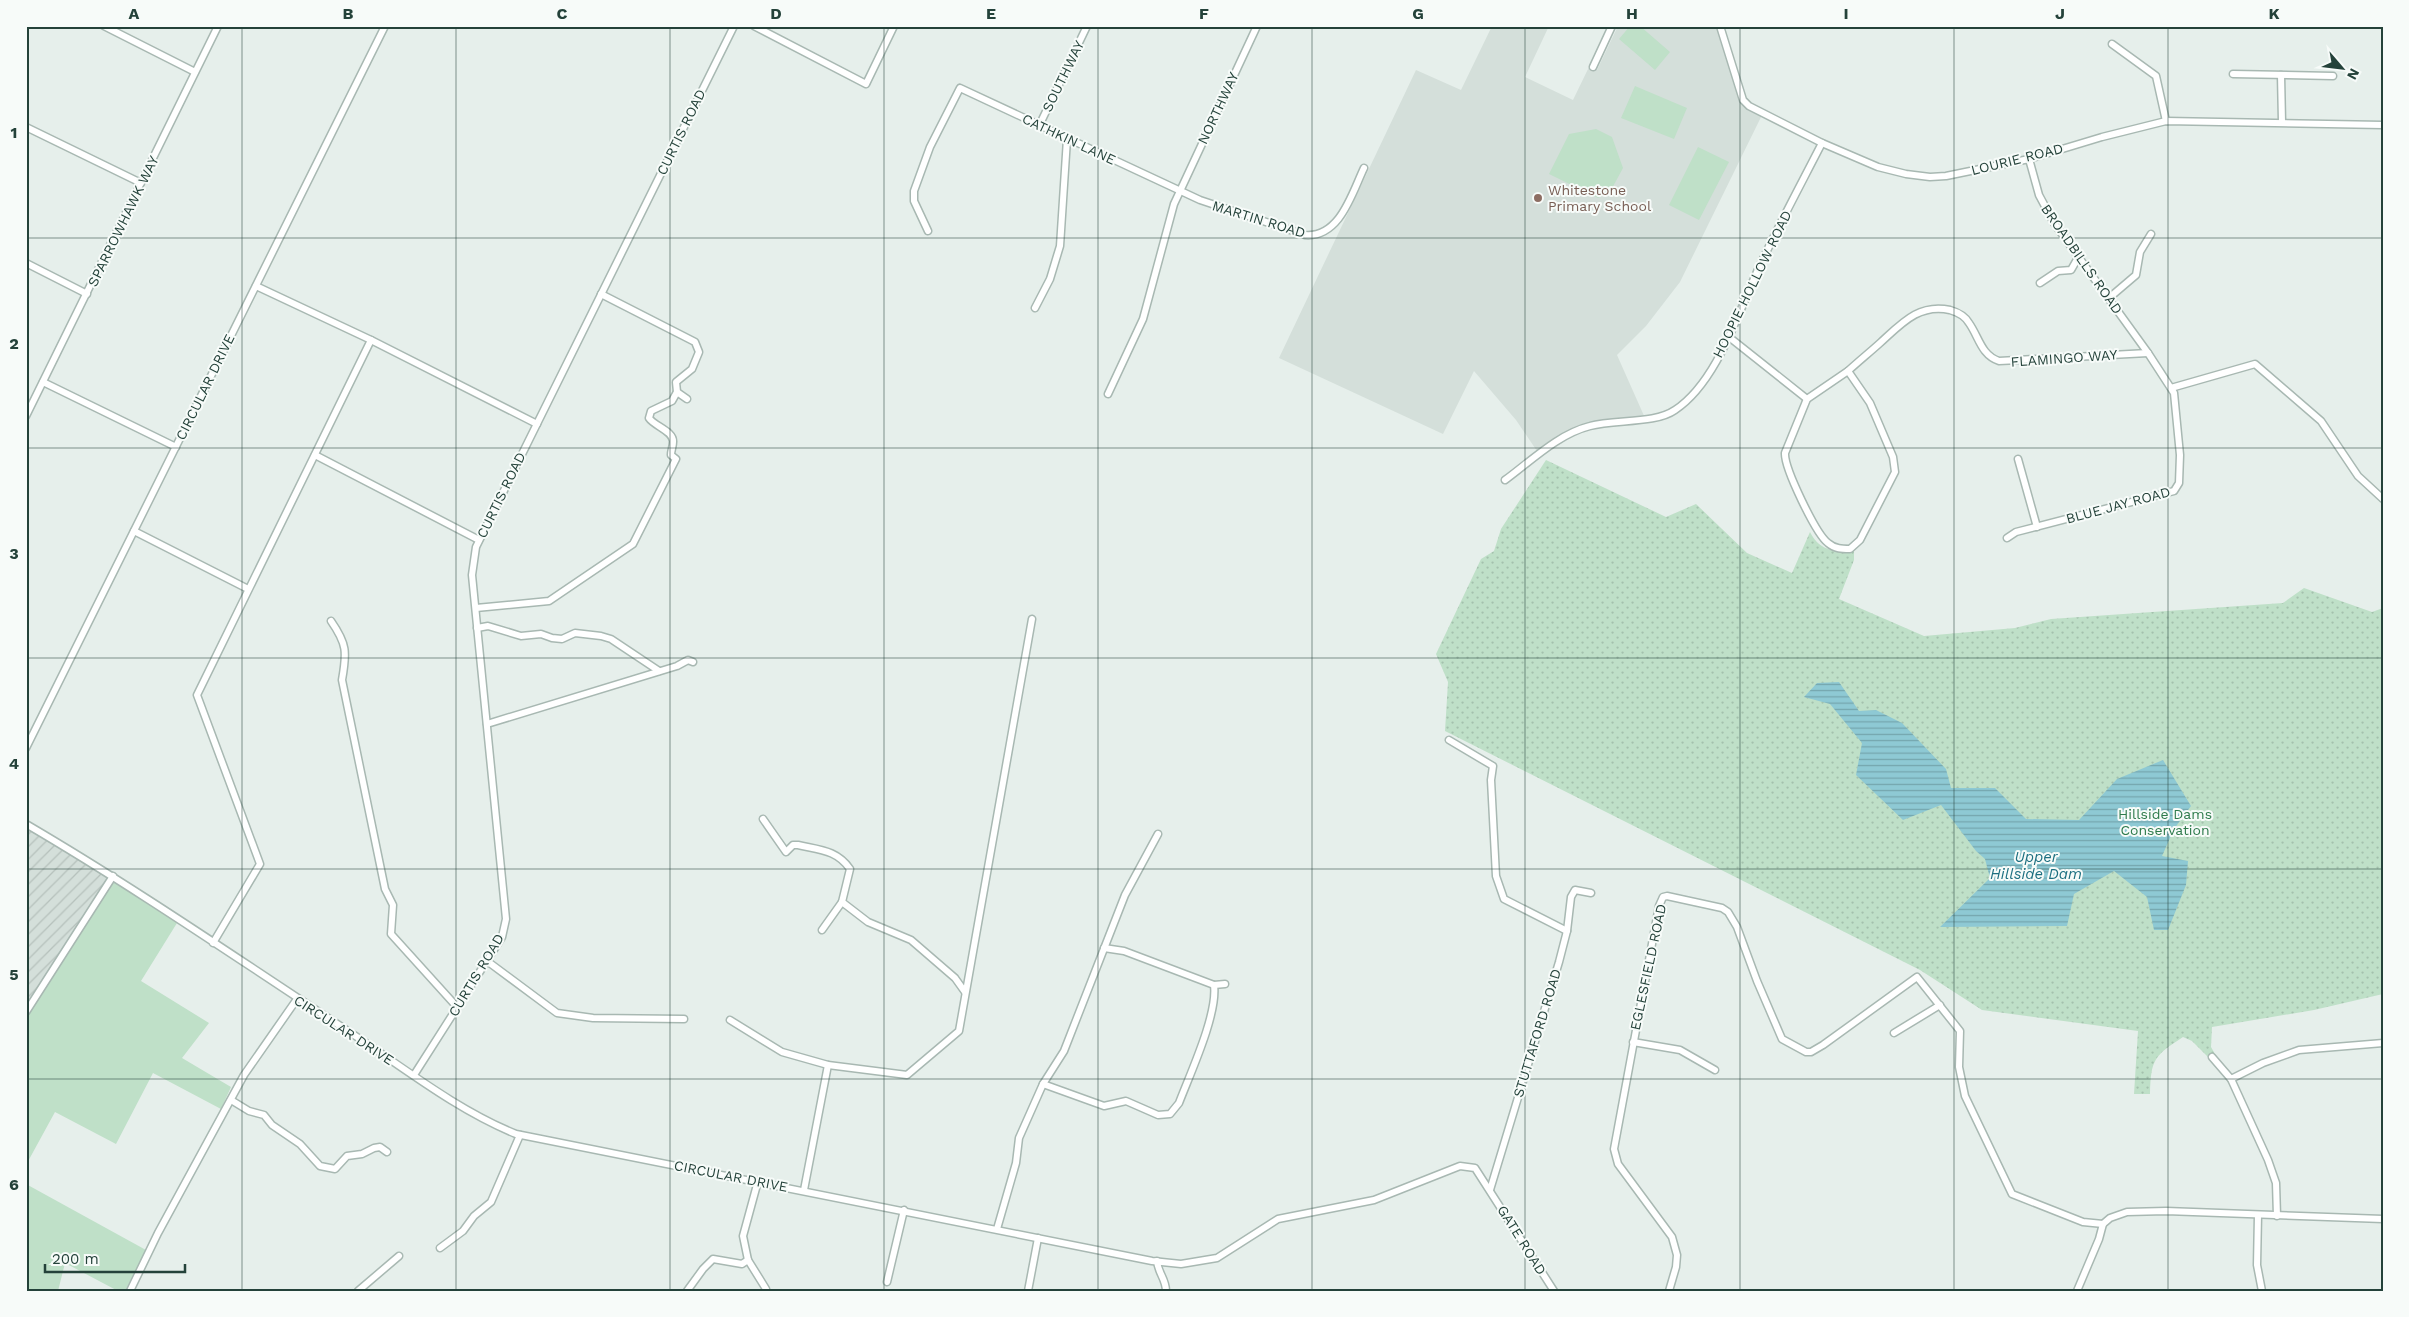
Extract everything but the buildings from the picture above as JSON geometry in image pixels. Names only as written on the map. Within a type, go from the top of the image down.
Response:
[{"type":"street","points":[[104,26],[195,72]]},
{"type":"street","name":"SPARROWHAWK WAY","points":[[26,416],[218,26]]},
{"type":"street","name":"CIRCULAR DRIVE","points":[[26,748],[385,26]]},
{"type":"street","name":"CURTIS ROAD","points":[[414,1075],[502,937],[506,919],[472,575],[479,540],[734,26]]},
{"type":"street","points":[[754,26],[866,84],[894,26]]},
{"type":"street","name":"SOUTHWAY","points":[[1039,126],[1087,26]]},
{"type":"street","name":"NORTHWAY","points":[[1108,394],[1143,319],[1171,213],[1180,190],[1257,26]]},
{"type":"street","points":[[1593,67],[1612,26]]},
{"type":"street","name":"LOURIE ROAD","points":[[1720,26],[1746,104],[1822,143],[1878,168],[1919,176],[1946,176],[2029,159],[2102,137],[2166,121],[2383,125]]},
{"type":"street","points":[[2112,44],[2156,76],[2166,121]]},
{"type":"street","points":[[2233,74],[2333,76]]},
{"type":"street","points":[[2281,75],[2282,122]]},
{"type":"street","name":"CATHKIN LANE","points":[[928,231],[914,201],[914,191],[930,147],[960,88],[1180,190]]},
{"type":"street","points":[[26,127],[141,183]]},
{"type":"street","points":[[1035,308],[1050,279],[1060,246],[1067,139]]},
{"type":"street","name":"HOOPIE HOLLOW ROAD","points":[[1505,480],[1561,438],[1577,430],[1602,423],[1652,417],[1675,410],[1702,383],[1729,337],[1761,262],[1822,143]]},
{"type":"street","name":"BROADBILLS ROAD","points":[[2029,159],[2044,206],[2148,353]]},
{"type":"street","name":"MARTIN ROAD","points":[[1180,190],[1240,215],[1305,235],[1313,235],[1327,230],[1335,224],[1364,168]]},
{"type":"street","points":[[2109,298],[2136,275],[2140,252],[2151,234]]},
{"type":"street","points":[[2040,283],[2058,271],[2071,270],[2079,256]]},
{"type":"street","points":[[26,263],[87,294]]},
{"type":"street","points":[[256,286],[371,340],[536,424]]},
{"type":"street","points":[[476,608],[549,601],[633,544],[676,459],[671,455],[672,436],[649,418],[651,410],[672,401],[677,392],[676,382],[692,369],[699,352],[698,346],[695,342],[601,294]]},
{"type":"street","name":"FLAMINGO WAY","points":[[1807,399],[1848,371],[1906,318],[1928,309],[1941,308],[1956,312],[1964,317],[1969,322],[1988,355],[1999,361],[2148,353]]},
{"type":"street","points":[[1729,337],[1807,399],[1784,453],[1801,498],[1822,537],[1839,549],[1850,549],[1856,546],[1894,478],[1895,465],[1870,403],[1848,371]]},
{"type":"street","points":[[213,943],[260,864],[197,695],[371,340]]},
{"type":"street","name":"BLUE JAY ROAD","points":[[2007,538],[2016,532],[2176,489],[2179,482],[2176,399],[2148,353]]},
{"type":"street","points":[[2170,388],[2254,364],[2321,421],[2358,476],[2383,499]]},
{"type":"street","points":[[43,382],[176,447]]},
{"type":"street","points":[[677,392],[687,399]]},
{"type":"street","points":[[315,455],[479,540]]},
{"type":"street","points":[[2018,459],[2037,527]]},
{"type":"street","points":[[134,531],[248,589]]},
{"type":"street","points":[[730,1020],[753,1032],[782,1052],[828,1065],[907,1075],[959,1031],[1032,619]]},
{"type":"street","points":[[331,621],[345,643],[345,663],[342,680],[385,889],[393,905],[391,934],[457,1007]]},
{"type":"street","points":[[478,628],[488,626],[521,636],[541,634],[562,639],[575,633],[601,636],[611,639],[659,671]]},
{"type":"street","points":[[487,724],[659,671],[688,660],[693,662]]},
{"type":"street","points":[[1449,740],[1493,766],[1491,780],[1496,876],[1504,899],[1567,931]]},
{"type":"street","points":[[763,819],[786,852],[793,845],[832,853],[844,859],[850,869],[842,902],[822,930]]},
{"type":"street","name":"CIRCULAR DRIVE","points":[[26,824],[113,876],[414,1075],[495,1125],[520,1135],[804,1190],[1157,1262],[1181,1264],[1217,1258],[1278,1219],[1374,1200],[1460,1166],[1475,1168],[1490,1190]]},
{"type":"street","points":[[997,1229],[1016,1163],[1018,1138],[1043,1084],[1064,1051],[1125,895],[1158,834]]},
{"type":"street","points":[[26,1012],[113,876]]},
{"type":"street","name":"STUTTAFORD ROAD","points":[[1490,1190],[1567,931],[1571,897],[1575,890],[1591,894]]},
{"type":"street","name":"EGLESFIELD ROAD","points":[[1669,1291],[1676,1267],[1677,1255],[1672,1237],[1618,1164],[1614,1152],[1633,1042],[1662,897],[1667,896],[1722,908],[1728,912],[1737,927],[1757,981],[1782,1039],[1806,1052],[1811,1052],[1917,977],[1940,1005]]},
{"type":"street","points":[[842,902],[868,922],[911,940],[955,978],[965,992]]},
{"type":"street","points":[[1104,948],[1124,951],[1214,985],[1225,984]]},
{"type":"street","points":[[487,961],[557,1013],[593,1018],[684,1019]]},
{"type":"street","points":[[1043,1084],[1104,1106],[1126,1101],[1158,1115],[1170,1114],[1179,1103],[1212,1013],[1215,994],[1214,985]]},
{"type":"street","points":[[130,1291],[158,1233],[244,1075],[297,999]]},
{"type":"street","points":[[1894,1033],[1940,1005],[1960,1031],[1959,1067],[1965,1096],[2012,1194],[2082,1222],[2103,1224],[2118,1214],[2140,1210],[2383,1219]]},
{"type":"street","points":[[1633,1042],[1680,1050],[1715,1070]]},
{"type":"street","points":[[2230,1079],[2263,1063],[2299,1050],[2383,1043]]},
{"type":"street","points":[[2212,1057],[2230,1079],[2273,1174],[2276,1183],[2277,1216]]},
{"type":"street","points":[[804,1190],[828,1065]]},
{"type":"street","points":[[231,1100],[249,1111],[264,1115],[272,1125],[300,1144],[320,1166],[334,1168],[347,1156],[362,1154],[374,1148],[380,1148],[387,1152]]},
{"type":"street","points":[[440,1248],[464,1231],[474,1216],[491,1202],[520,1135]]},
{"type":"street","points":[[758,1181],[743,1236],[748,1260],[766,1289]]},
{"type":"street","name":"GATE ROAD","points":[[1490,1190],[1554,1291]]},
{"type":"street","points":[[887,1282],[904,1210]]},
{"type":"street","points":[[2258,1215],[2257,1265],[2262,1291]]},
{"type":"street","points":[[2077,1291],[2099,1239],[2103,1224]]},
{"type":"street","points":[[1028,1291],[1038,1238]]},
{"type":"street","points":[[358,1291],[399,1256]]},
{"type":"street","points":[[687,1291],[713,1259],[742,1264],[748,1260]]},
{"type":"street","points":[[1157,1262],[1157,1267],[1166,1283],[1166,1291]]},
{"type":"shaded area","name":"Whitestone Primary School","points":[[1492,26],[1549,26],[1525,77],[1573,100],[1589,67],[1597,70],[1618,26],[1716,26],[1738,96],[1746,107],[1762,115],[1680,282],[1646,326],[1617,355],[1645,418],[1589,425],[1539,454],[1516,420],[1474,371],[1443,434],[1279,358],[1416,70],[1461,90]]},
{"type":"shaded area","points":[[26,827],[109,876],[26,1006]]},
{"type":"green space","points":[[1630,26],[1640,26],[1670,52],[1655,70],[1619,39]]},
{"type":"green space","points":[[1635,86],[1687,108],[1674,139],[1621,118]]},
{"type":"green space","points":[[1596,129],[1612,137],[1623,168],[1610,192],[1598,198],[1549,174],[1569,134]]},
{"type":"green space","points":[[1698,147],[1729,162],[1699,220],[1669,205]]},
{"type":"green space","name":"Hillside Dams Conservation","points":[[1546,460],[1666,517],[1696,504],[1747,553],[1792,573],[1810,532],[1817,542],[1826,548],[1843,551],[1852,549],[1854,550],[1854,560],[1839,599],[1924,636],[2015,628],[2051,619],[2283,603],[2304,588],[2372,612],[2383,608],[2383,994],[2314,1010],[2212,1027],[2211,1047],[2215,1054],[2208,1057],[2192,1041],[2183,1037],[2160,1054],[2156,1060],[2153,1066],[2150,1094],[2134,1094],[2138,1031],[1982,1010],[1920,970],[1445,731],[1448,682],[1436,654],[1481,559],[1494,551],[1501,529]]},
{"type":"green space","points":[[117,882],[177,923],[141,981],[209,1023],[182,1058],[231,1087],[221,1109],[153,1073],[116,1144],[55,1112],[26,1165],[26,1017],[111,883]]},
{"type":"green space","points":[[26,1184],[146,1250],[125,1291],[118,1291],[65,1263],[58,1291],[26,1291]]},
{"type":"water","name":"Upper Hillside Dam","points":[[1839,682],[1859,711],[1876,710],[1902,723],[1946,769],[1951,788],[1995,788],[2026,819],[2079,820],[2117,779],[2163,760],[2191,806],[2174,829],[2162,856],[2188,861],[2186,885],[2168,930],[2154,930],[2147,897],[2114,871],[2074,894],[2067,926],[1940,927],[1990,878],[1985,859],[1976,851],[1941,805],[1903,820],[1856,775],[1862,743],[1830,704],[1804,697],[1817,683]]},
{"type":"place","name":"Whitestone Primary School","points":[[1538,198]]}]
